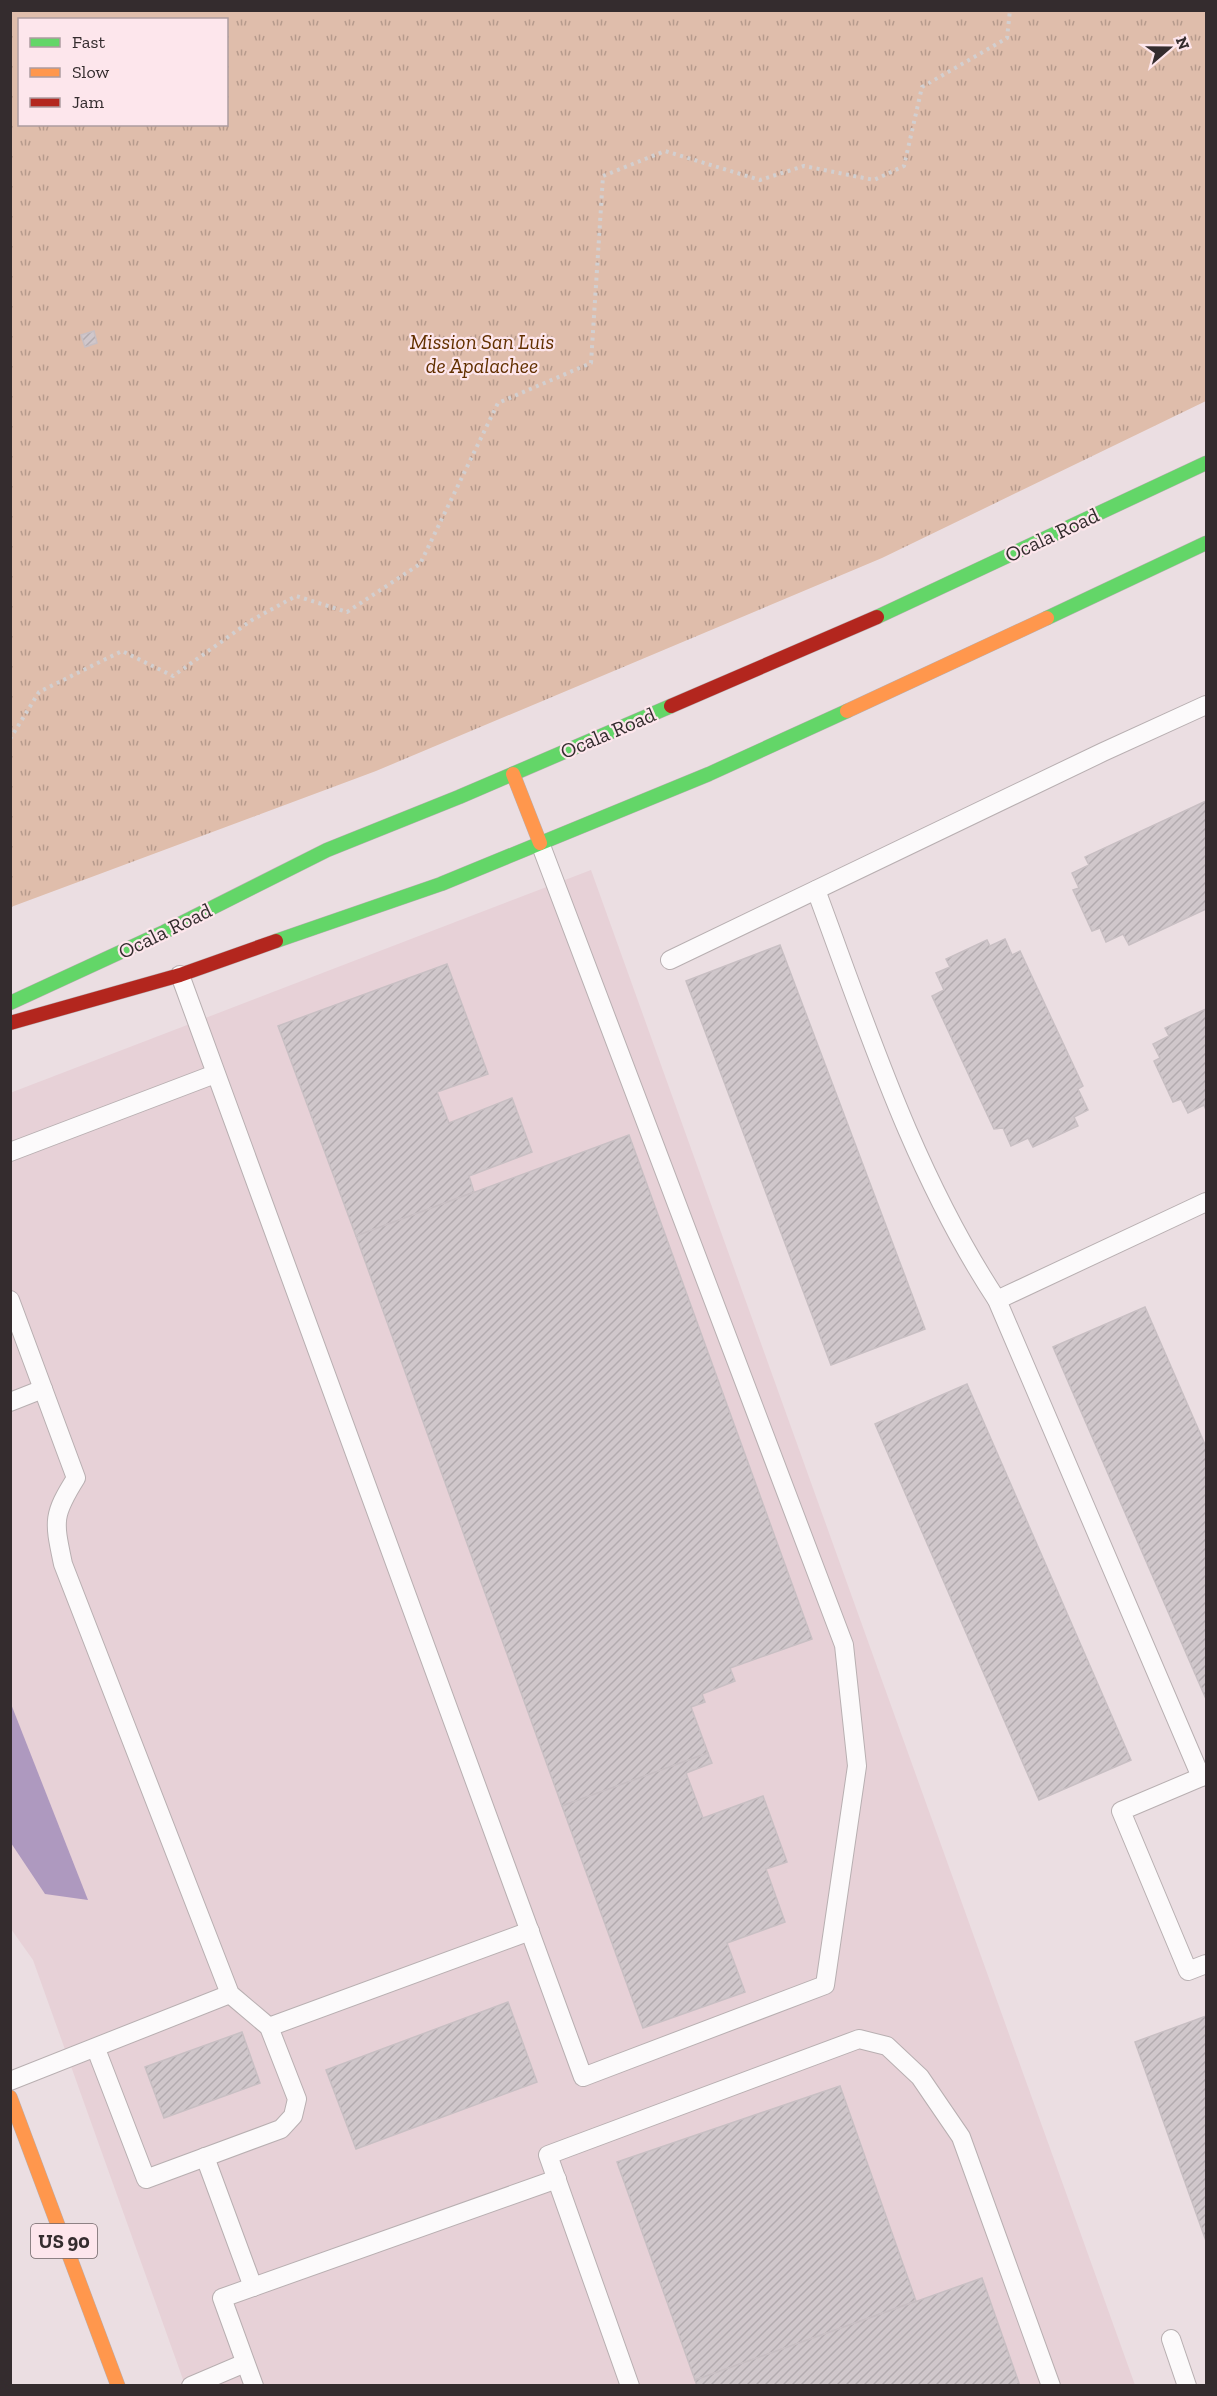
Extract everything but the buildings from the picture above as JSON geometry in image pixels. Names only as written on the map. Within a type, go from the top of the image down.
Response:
[{"type":"main road","name":"Ocala Road","points":[[10,1003],[166,938],[327,850],[513,774],[869,621],[1206,463]]},
{"type":"main road","name":"Ocala Road","points":[[10,1023],[441,884],[720,769],[968,656],[1206,543]]},
{"type":"main road","points":[[513,774],[540,843]]},
{"type":"main road","name":"US 90","points":[[10,2097],[118,2385]]},
{"type":"lane","points":[[670,960],[1206,705]]},
{"type":"lane","points":[[178,970],[583,2077],[825,1985],[857,1766],[844,1645],[540,843]]},
{"type":"lane","points":[[816,890],[908,1136],[973,1263],[997,1300],[1204,1776],[1121,1811],[1188,1971],[1206,1964]]},
{"type":"lane","points":[[10,1152],[215,1074]]},
{"type":"lane","points":[[997,1300],[1206,1202]]},
{"type":"lane","points":[[10,1300],[76,1478],[59,1504],[56,1529],[63,1564],[230,1994],[269,2027],[297,2099],[293,2116],[280,2129],[146,2179],[96,2049]]},
{"type":"lane","points":[[10,1402],[43,1389]]},
{"type":"lane","points":[[269,2027],[530,1931]]},
{"type":"lane","points":[[10,2081],[96,2049],[230,1994]]},
{"type":"lane","points":[[630,2385],[548,2155],[859,2039],[887,2046],[920,2077],[961,2137],[1051,2385]]},
{"type":"lane","points":[[205,2157],[253,2287]]},
{"type":"lane","points":[[254,2385],[222,2298],[557,2179]]},
{"type":"lane","points":[[1171,2339],[1188,2385]]},
{"type":"lane","points":[[191,2385],[246,2363]]},
{"type":"path","points":[[10,739],[39,692],[122,651],[173,675],[252,620],[296,596],[347,612],[420,564],[498,403],[591,363],[603,176],[664,151],[760,180],[804,166],[874,180],[904,166],[922,87],[1007,38],[1010,10]]},
{"type":"shaded area","points":[[591,870],[1135,2385],[185,2385],[33,1960],[11,1929],[10,1093]]},
{"type":"shaded area","points":[[11,1704],[88,1900],[45,1894],[11,1843]]},
{"type":"green space","name":"Mission San Luis de Apalachee","points":[[11,11],[1206,11],[1206,401],[882,558],[376,771],[11,907]]},
{"type":"traffic: fast","points":[[877,617],[1206,463]]},
{"type":"traffic: fast","points":[[1047,618],[1206,543]]},
{"type":"traffic: fast","points":[[10,1003],[164,932],[327,850],[459,797],[671,706]]},
{"type":"traffic: fast","points":[[276,941],[441,884],[709,774],[847,711]]},
{"type":"traffic: slow","points":[[847,711],[1047,618]]},
{"type":"traffic: slow","points":[[513,774],[540,843]]},
{"type":"traffic: slow","points":[[10,2097],[118,2386]]},
{"type":"traffic: jam","points":[[671,706],[877,617]]},
{"type":"traffic: jam","points":[[10,1023],[180,975],[276,941]]}]
